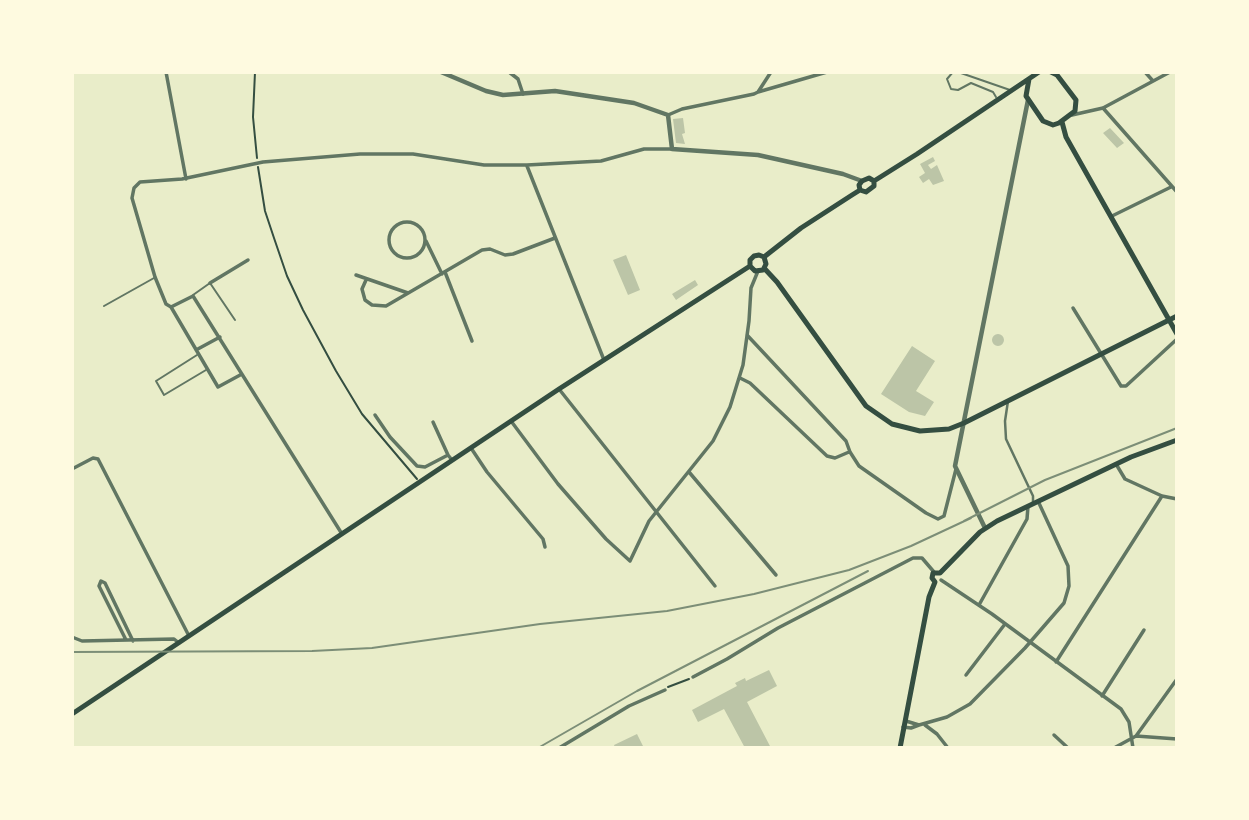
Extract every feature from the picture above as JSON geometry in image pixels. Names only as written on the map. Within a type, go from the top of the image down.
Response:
[{"type":"main road","points":[[860,190],[866,192],[872,188],[874,181],[1039,72]]},
{"type":"main road","points":[[1010,90],[1027,97],[1043,121],[1053,125],[1062,122],[1077,105],[1074,95],[1054,73]]},
{"type":"main road","points":[[1027,97],[1029,79]]},
{"type":"main road","points":[[1062,122],[1066,137],[1177,337]]},
{"type":"main road","points":[[860,190],[862,181],[869,178],[874,181]]},
{"type":"main road","points":[[764,257],[801,228],[860,190]]},
{"type":"main road","points":[[750,266],[750,260],[754,256],[764,257]]},
{"type":"main road","points":[[761,270],[766,261],[764,257]]},
{"type":"main road","points":[[72,715],[420,482],[450,458],[471,448],[750,266]]},
{"type":"main road","points":[[750,266],[761,270],[777,282],[874,413],[892,424],[915,431],[941,430],[964,423],[1177,316]]},
{"type":"main road","points":[[900,748],[929,597],[937,577],[985,528],[1116,464],[1177,440]]},
{"type":"street","points":[[166,72],[186,179]]},
{"type":"street","points":[[442,72],[496,94],[555,91],[623,101],[668,115],[682,109],[738,99],[827,72]]},
{"type":"street","points":[[509,72],[518,79],[523,94]]},
{"type":"street","points":[[758,92],[771,72]]},
{"type":"street","points":[[1145,72],[1153,81]]},
{"type":"street","points":[[1070,116],[1102,108],[1170,72]]},
{"type":"street","points":[[747,335],[833,426],[846,442],[855,461],[870,475],[926,513],[938,519],[944,514],[956,469],[1027,97]]},
{"type":"street","points":[[1077,105],[1088,111]]},
{"type":"street","points":[[1102,108],[1177,192]]},
{"type":"street","points":[[668,115],[671,149]]},
{"type":"street","points":[[242,374],[218,387],[171,307],[166,304],[155,277],[132,198],[134,188],[143,181],[186,179],[263,162],[391,153],[484,165],[527,165],[601,161],[644,149],[671,149],[758,155],[862,181]]},
{"type":"street","points":[[527,165],[604,360]]},
{"type":"street","points":[[1112,216],[1171,187]]},
{"type":"street","points":[[425,240],[421,252],[411,258],[394,252],[389,241],[396,225],[407,222],[418,225],[444,273],[472,341]]},
{"type":"street","points":[[366,280],[362,293],[365,300],[372,305],[386,306],[487,249],[509,255],[555,238]]},
{"type":"street","points":[[210,283],[248,260]]},
{"type":"street","points":[[510,421],[558,484],[606,539],[630,561],[656,512],[713,441],[730,407],[740,377],[751,288],[761,270]]},
{"type":"street","points":[[356,275],[408,293]]},
{"type":"street","points":[[171,307],[192,296],[342,534]]},
{"type":"street","points":[[1073,308],[1118,384],[1125,386],[1177,337]]},
{"type":"street","points":[[197,352],[220,337]]},
{"type":"street","points":[[740,377],[750,383],[827,456],[835,458],[850,452]]},
{"type":"street","points":[[558,389],[715,586]]},
{"type":"street","points":[[979,605],[1027,519],[1033,503],[1033,496],[1006,439],[1008,401]]},
{"type":"street","points":[[376,415],[390,437],[416,466],[425,467],[450,458],[433,422]]},
{"type":"street","points":[[471,448],[487,472],[543,539],[545,547]]},
{"type":"street","points":[[72,469],[93,457],[98,459],[189,636]]},
{"type":"street","points":[[1116,464],[1125,479],[1162,496],[1177,499]]},
{"type":"street","points":[[956,469],[985,528]]},
{"type":"street","points":[[689,472],[776,575]]},
{"type":"street","points":[[1056,662],[1162,496]]},
{"type":"street","points":[[904,724],[924,725],[970,704],[1060,609],[1067,595],[1070,579],[1066,559],[1033,503]]},
{"type":"street","points":[[693,677],[778,628],[913,558],[922,558],[937,577],[1030,642],[1126,716],[1134,737],[1133,748]]},
{"type":"street","points":[[126,640],[99,586],[101,581],[105,583],[133,640]]},
{"type":"street","points":[[966,675],[1005,624]]},
{"type":"street","points":[[1102,696],[1144,630]]},
{"type":"street","points":[[72,638],[82,641],[174,639],[179,643]]},
{"type":"street","points":[[1114,748],[1134,737],[1177,679]]},
{"type":"street","points":[[559,748],[629,706],[665,690]]},
{"type":"street","points":[[924,725],[937,734],[948,748]]},
{"type":"street","points":[[1054,735],[1068,748]]},
{"type":"street","points":[[1134,737],[1177,739]]},
{"type":"lane","points":[[953,72],[947,79],[951,89],[958,90],[971,83],[993,92],[996,102]]},
{"type":"lane","points":[[958,72],[1010,90]]},
{"type":"lane","points":[[104,306],[155,277]]},
{"type":"lane","points":[[192,296],[210,283],[235,320]]},
{"type":"lane","points":[[197,352],[156,381],[164,395],[207,370]]},
{"type":"path","points":[[255,72],[253,117],[260,184],[265,211],[287,276],[336,372],[362,414],[420,482]]},
{"type":"path","points":[[665,690],[693,677]]},
{"type":"building","points":[[683,118],[685,133],[682,134],[685,144],[676,143],[673,119]]},
{"type":"building","points":[[1110,128],[1124,143],[1117,148],[1103,133]]},
{"type":"building","points":[[933,157],[935,161],[928,165],[931,169],[937,165],[944,181],[933,185],[929,179],[923,183],[919,177],[925,173],[920,164]]},
{"type":"building","points":[[626,255],[640,290],[628,295],[613,260]]},
{"type":"building","points":[[695,280],[698,285],[676,300],[672,294]]},
{"type":"building","points":[[998,334],[1004,340],[998,346],[992,340]]},
{"type":"building","points":[[912,346],[935,361],[916,391],[934,402],[925,416],[909,412],[881,394]]},
{"type":"building","points":[[769,670],[777,686],[747,702],[771,748],[745,748],[724,709],[698,722],[692,710],[737,686],[735,683]]},
{"type":"building","points":[[637,734],[644,748],[615,748],[614,745]]},
{"type":"railway","points":[[964,521],[1045,480],[1177,428]]},
{"type":"railway","points":[[72,652],[312,651],[372,648],[540,624],[667,611],[754,594],[849,570],[911,546],[971,518]]},
{"type":"railway","points":[[538,748],[637,691],[868,571]]}]
